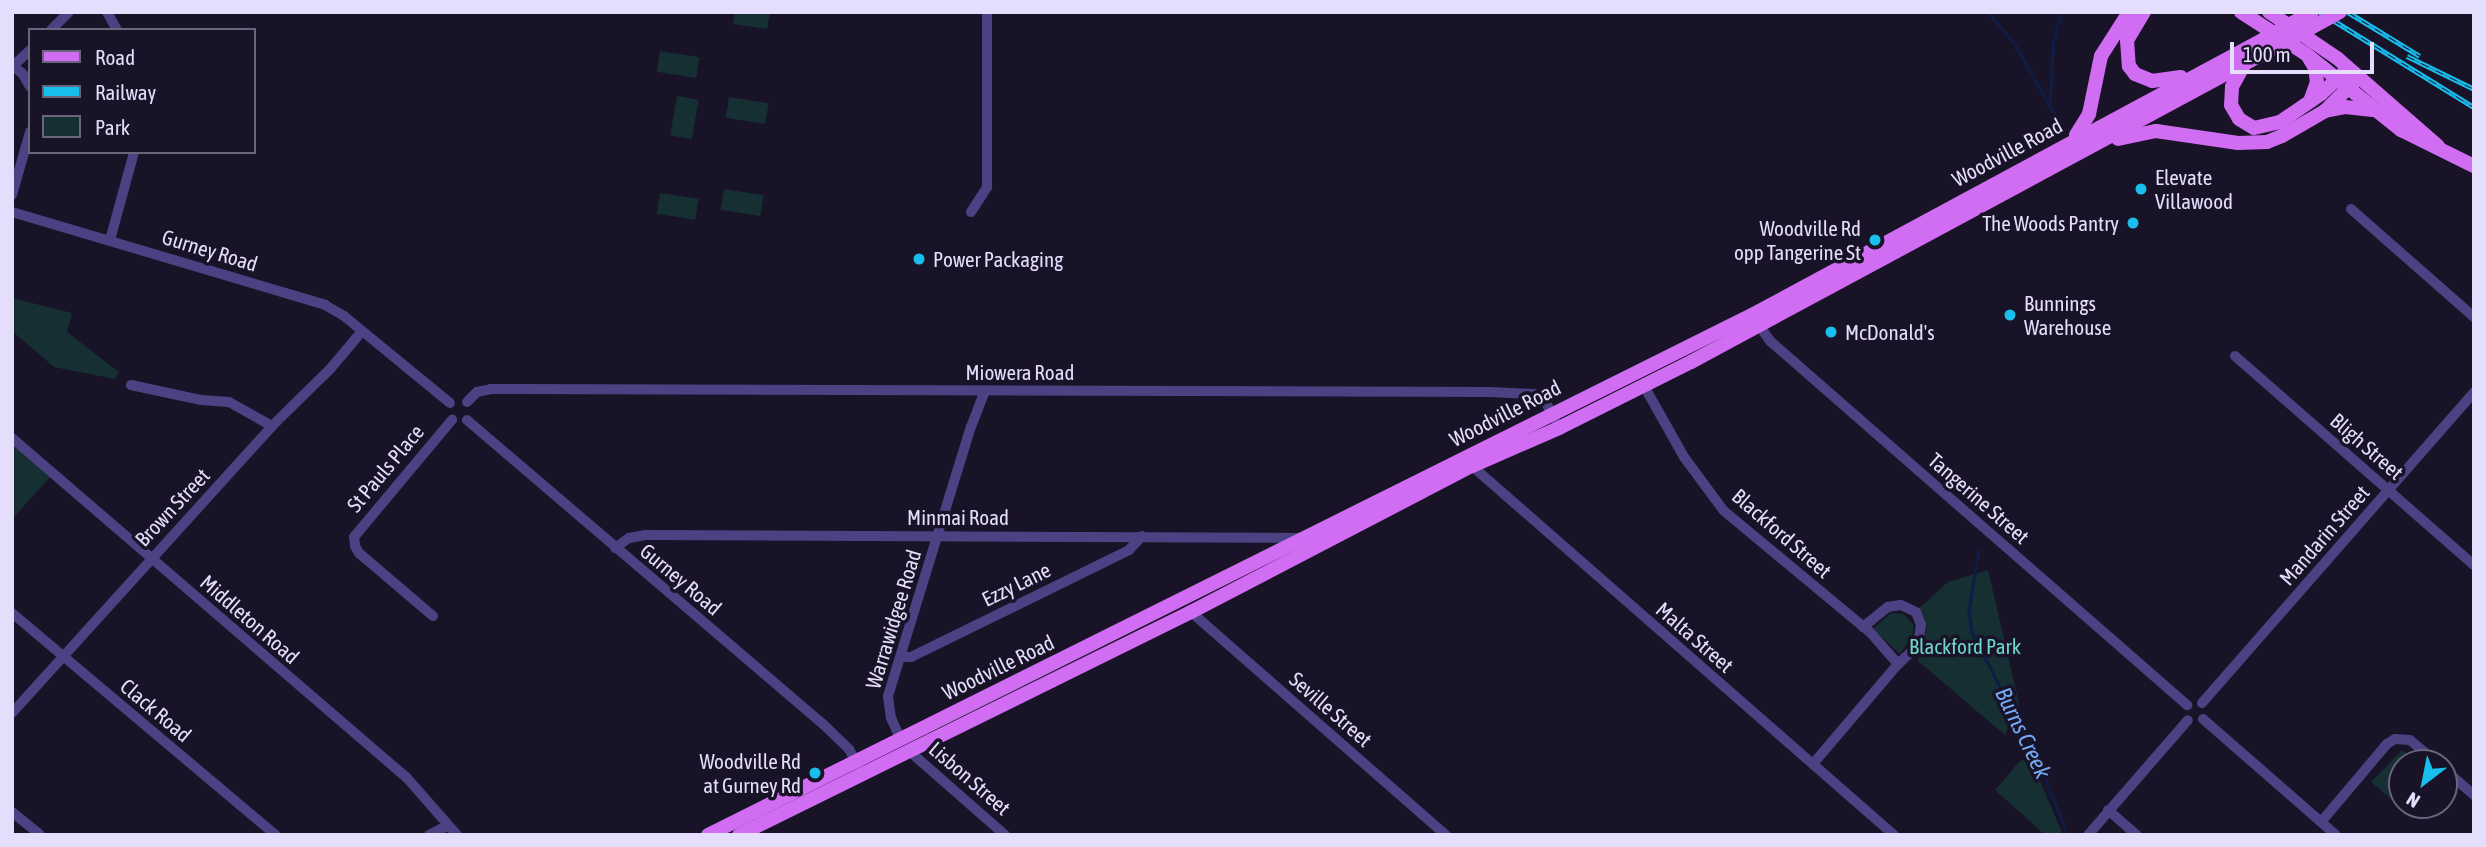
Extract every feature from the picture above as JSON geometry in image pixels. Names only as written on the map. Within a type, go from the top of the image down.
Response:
[{"type":"main road","points":[[2068,143],[2086,123],[2101,56],[2129,12]]},
{"type":"main road","points":[[2144,12],[2130,32],[2125,49],[2129,66],[2135,74],[2152,81],[2162,81],[2203,71]]},
{"type":"main road","points":[[2241,12],[2349,78],[2375,111],[2418,141],[2438,147]]},
{"type":"main road","points":[[2269,12],[2438,147],[2474,166]]},
{"type":"main road","name":"Woodville Road","points":[[739,835],[859,767],[1553,411],[1755,320],[2081,153],[2245,64],[2312,12]]},
{"type":"main road","name":"Woodville Road","points":[[904,744],[1191,612],[1472,466],[1559,428],[1644,386],[2068,143],[2203,71],[2340,12]]},
{"type":"main road","points":[[2306,54],[2317,76],[2316,87],[2309,102]]},
{"type":"main road","points":[[2245,64],[2230,96],[2234,113],[2245,124],[2254,128],[2273,125],[2349,78]]},
{"type":"main road","points":[[2325,111],[2349,78]]},
{"type":"main road","points":[[2081,153],[2126,136],[2156,131],[2238,143],[2267,142],[2283,136],[2325,111],[2345,107],[2375,111]]},
{"type":"main road","name":"Woodville Road","points":[[708,835],[859,767]]},
{"type":"street","points":[[53,28],[69,12]]},
{"type":"street","points":[[107,12],[116,28]]},
{"type":"street","points":[[971,212],[987,187],[987,12]]},
{"type":"street","points":[[28,52],[13,66],[22,73],[28,84]]},
{"type":"street","points":[[12,195],[28,139]]},
{"type":"street","points":[[110,240],[133,154]]},
{"type":"street","points":[[2351,209],[2474,317]]},
{"type":"street","name":"Gurney Road","points":[[12,212],[325,305],[362,331],[450,403]]},
{"type":"street","name":"Tangerine Street","points":[[1755,320],[1800,368],[2187,705]]},
{"type":"street","name":"Brown Street","points":[[12,713],[150,558],[272,425],[331,368],[362,331]]},
{"type":"street","name":"Bligh Street","points":[[2235,356],[2474,565]]},
{"type":"street","points":[[131,385],[201,400],[229,401],[272,425]]},
{"type":"street","name":"Blackford Street","points":[[1644,386],[1684,457],[1724,511],[1863,627],[1898,664]]},
{"type":"street","name":"Miowera Road","points":[[467,402],[477,392],[491,389],[1534,394],[1553,411]]},
{"type":"street","name":"Warrawidgee Road","points":[[904,744],[891,719],[888,696],[971,427],[985,391]]},
{"type":"street","name":"Mandarin Street","points":[[2202,704],[2474,391]]},
{"type":"street","points":[[460,399],[467,402],[471,413],[467,420],[461,423],[452,420],[447,414],[450,403],[460,399]]},
{"type":"street","points":[[1553,411],[1559,428]]},
{"type":"street","name":"St Pauls Place","points":[[433,616],[349,543],[452,420]]},
{"type":"street","name":"Gurney Road","points":[[467,420],[824,724],[849,749],[859,767]]},
{"type":"street","name":"Middleton Road","points":[[12,438],[407,778],[457,835]]},
{"type":"street","name":"Malta Street","points":[[1472,466],[1894,835]]},
{"type":"street","name":"Minmai Road","points":[[615,548],[629,538],[646,534],[1305,538]]},
{"type":"street","name":"Ezzy Lane","points":[[902,656],[911,657],[1129,550],[1142,536]]},
{"type":"street","points":[[1813,764],[1911,652],[1919,637],[1921,625],[1916,612],[1901,605],[1888,607],[1863,627]]},
{"type":"street","name":"Seville Street","points":[[1191,612],[1446,835]]},
{"type":"street","name":"Clack Road","points":[[12,613],[276,835]]},
{"type":"street","points":[[2193,701],[2202,704],[2206,711],[2203,719],[2196,723],[2188,720],[2184,712],[2187,705],[2193,701]]},
{"type":"street","points":[[2203,719],[2336,835]]},
{"type":"street","points":[[2088,835],[2188,720]]},
{"type":"street","points":[[2321,822],[2395,738],[2410,740],[2421,749]]},
{"type":"street","name":"Lisbon Street","points":[[904,744],[1005,835]]},
{"type":"street","points":[[2458,781],[2474,795]]},
{"type":"street","points":[[2108,810],[2137,835]]},
{"type":"street","points":[[13,813],[40,835]]},
{"type":"street","points":[[429,835],[447,826]]},
{"type":"green space","points":[[735,12],[770,12],[767,29],[733,24]]},
{"type":"green space","points":[[660,51],[700,57],[696,78],[657,72]]},
{"type":"green space","points":[[677,96],[699,100],[692,139],[670,135]]},
{"type":"green space","points":[[729,97],[769,103],[765,124],[726,118]]},
{"type":"green space","points":[[724,189],[764,195],[760,216],[721,210]]},
{"type":"green space","points":[[660,193],[699,199],[695,220],[657,214]]},
{"type":"green space","points":[[12,298],[72,313],[67,332],[119,372],[115,379],[54,367],[12,331]]},
{"type":"green space","points":[[12,442],[51,476],[12,519]]},
{"type":"green space","name":"Blackford Park","points":[[1988,570],[2019,704],[2005,735],[1918,661],[1927,627],[1918,609],[1948,582]]},
{"type":"green space","points":[[1891,613],[1904,614],[1913,624],[1913,634],[1900,654],[1873,629]]},
{"type":"green space","points":[[2030,757],[2063,835],[2045,835],[1995,790],[2020,761]]},
{"type":"green space","points":[[2388,764],[2388,797],[2371,782]]},
{"type":"waterway","points":[[1988,12],[2015,44],[2063,129]]},
{"type":"waterway","points":[[2050,102],[2053,43],[2061,12]]},
{"type":"waterway","name":"Burns Creek","points":[[1979,550],[1969,612],[1972,632],[2041,767],[2068,835]]},
{"type":"railway","points":[[2320,12],[2474,107]]},
{"type":"railway","points":[[2348,12],[2420,56]]},
{"type":"railway","points":[[2407,56],[2474,89]]},
{"type":"place","name":"Elevate Villawood","points":[[2141,189]]},
{"type":"place","name":"The Woods Pantry","points":[[2133,223]]},
{"type":"place","name":"Woodville Rd opp Tangerine St","points":[[1875,240]]},
{"type":"place","name":"Power Packaging","points":[[919,259]]},
{"type":"place","name":"Bunnings Warehouse","points":[[2010,315]]},
{"type":"place","name":"McDonald's","points":[[1831,332]]},
{"type":"place","name":"Woodville Rd at Gurney Rd","points":[[815,773]]}]
